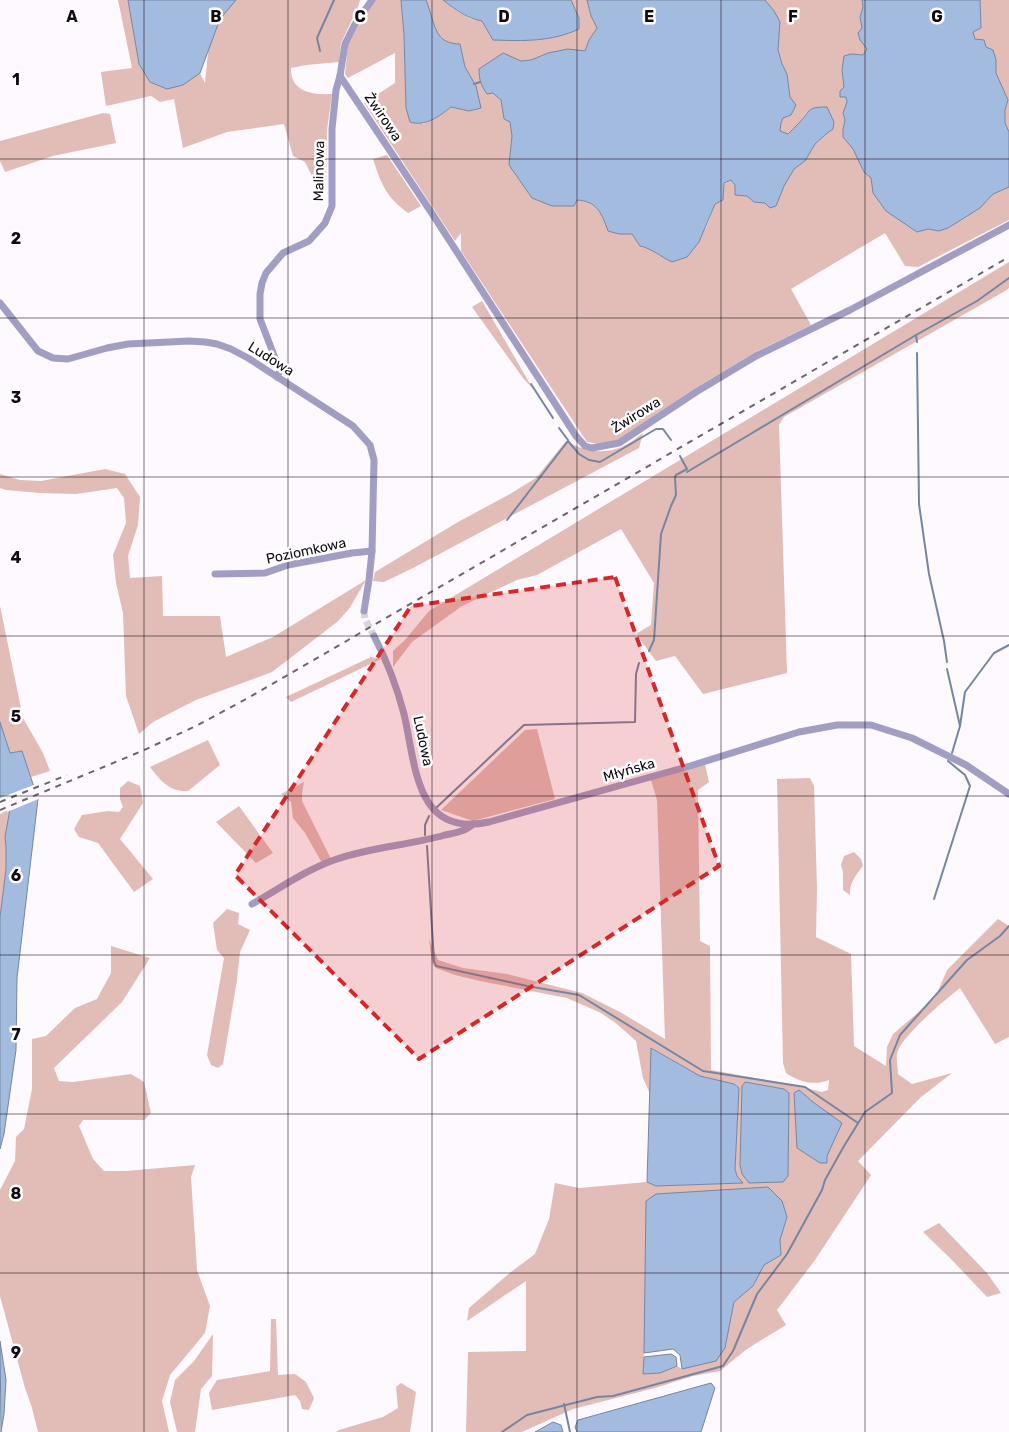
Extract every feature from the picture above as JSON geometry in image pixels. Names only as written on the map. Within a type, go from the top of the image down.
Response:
[{"type":"street","name":"Malinowa","points":[[277,377],[280,371],[260,319],[260,294],[266,273],[283,253],[309,240],[325,223],[332,206],[332,129],[336,90],[345,44],[355,24],[372,0]]},
{"type":"street","name":"Żwirowa","points":[[340,76],[576,436],[585,446],[592,448],[620,443],[696,392],[756,356],[850,310],[1009,225]]},
{"type":"street","name":"Ludowa","points":[[0,303],[38,351],[53,358],[68,359],[128,344],[198,341],[218,344],[232,349],[346,421],[360,432],[370,445],[374,460],[375,478],[372,551],[364,611]]},
{"type":"street","name":"Poziomkowa","points":[[215,574],[265,573],[288,565],[372,551]]},
{"type":"street","name":"Ludowa","points":[[374,636],[400,699],[419,783],[428,803],[442,817],[454,822],[473,824]]},
{"type":"street","name":"Młyńska","points":[[252,904],[309,872],[336,860],[363,852],[432,839],[468,829],[473,824],[489,822],[690,766],[799,732],[837,725],[871,725],[912,738],[966,765],[1009,794]]},
{"type":"highlighted area","points":[[615,577],[719,866],[419,1059],[235,875],[411,606]]},
{"type":"shaded area","points":[[118,0],[128,0],[139,64],[183,85],[200,73],[205,83],[208,53],[183,0],[360,0],[341,43],[339,62],[291,68],[294,82],[299,87],[310,93],[332,94],[327,130],[326,180],[319,201],[315,182],[305,162],[293,156],[284,124],[227,132],[183,148],[174,99],[160,102],[151,96],[106,106],[101,72],[132,68]]},
{"type":"shaded area","points":[[375,0],[401,0],[406,108],[423,124],[441,115],[451,107],[469,111],[480,108],[476,86],[465,67],[460,44],[448,42],[441,37],[426,0],[443,0],[458,12],[471,19],[482,21],[493,40],[536,40],[555,37],[579,17],[571,0],[587,0],[591,16],[597,28],[589,40],[585,51],[568,49],[548,53],[531,60],[479,69],[481,82],[497,94],[501,101],[504,119],[510,122],[512,136],[509,165],[532,198],[552,206],[574,206],[577,200],[589,203],[601,214],[608,231],[619,234],[632,234],[640,246],[647,247],[660,256],[706,228],[715,204],[723,200],[724,184],[731,180],[735,185],[735,195],[747,196],[754,202],[776,206],[784,186],[794,169],[805,161],[815,144],[833,129],[807,112],[801,121],[787,134],[780,131],[790,97],[787,74],[778,50],[780,22],[765,0],[862,0],[860,40],[868,48],[863,55],[851,54],[842,70],[847,102],[843,113],[845,120],[843,137],[853,149],[864,172],[871,178],[873,193],[886,211],[917,232],[928,229],[939,231],[948,228],[980,208],[993,194],[1009,187],[1009,220],[918,267],[905,266],[885,233],[791,289],[811,325],[756,352],[694,389],[618,440],[598,444],[587,442],[461,251],[461,233],[455,241],[364,103],[395,83],[395,53],[348,78],[345,74],[348,45]]},
{"type":"shaded area","points":[[980,0],[1009,0],[1009,132],[1005,123],[1005,110],[1008,100],[996,73],[996,60],[986,47],[975,39],[973,32],[981,28]]},
{"type":"shaded area","points":[[103,113],[110,114],[116,143],[53,156],[5,172],[0,161],[0,141]]},
{"type":"shaded area","points":[[387,155],[421,206],[408,213],[389,195],[379,176],[373,159]]},
{"type":"shaded area","points":[[1009,262],[1009,288],[1005,291],[784,417],[779,425],[787,673],[703,694],[675,656],[656,661],[636,634],[651,625],[654,583],[621,529],[537,575],[517,580],[462,606],[412,642],[393,667],[393,651],[405,640],[429,611]]},
{"type":"shaded area","points":[[482,301],[533,389],[472,307]]},
{"type":"shaded area","points":[[643,433],[639,448],[415,567],[384,582],[373,581],[375,572],[536,478],[566,441],[592,451],[605,451],[622,447]]},
{"type":"shaded area","points":[[105,469],[125,474],[140,497],[138,525],[128,556],[130,578],[162,576],[163,616],[220,616],[226,657],[273,637],[366,580],[349,609],[337,622],[272,672],[196,700],[153,722],[139,734],[126,696],[123,613],[116,583],[113,555],[126,523],[124,498],[117,488],[76,494],[40,493],[0,488],[0,474],[20,480],[41,481]]},
{"type":"shaded area","points":[[0,606],[23,718],[43,753],[50,771],[31,777],[22,751],[10,753],[0,722]]},
{"type":"shaded area","points":[[371,657],[381,659],[291,702],[286,697]]},
{"type":"shaded area","points":[[537,729],[555,799],[473,821],[441,810],[525,730]]},
{"type":"shaded area","points":[[208,740],[220,765],[188,791],[176,790],[166,785],[150,767]]},
{"type":"shaded area","points":[[705,764],[709,782],[698,790],[700,941],[710,946],[711,1070],[795,1085],[822,1092],[828,1090],[829,1080],[818,1083],[801,1081],[786,1073],[783,1063],[777,779],[810,778],[814,786],[817,889],[816,937],[851,954],[854,1046],[886,1066],[887,1047],[893,1034],[935,998],[947,970],[998,919],[1009,926],[1009,1037],[995,1044],[960,988],[924,1019],[906,1038],[897,1054],[898,1074],[912,1084],[952,1073],[921,1097],[858,1161],[871,1175],[815,1260],[777,1310],[786,1325],[747,1349],[720,1371],[693,1376],[573,1409],[522,1432],[466,1432],[468,1352],[526,1351],[526,1281],[467,1321],[469,1308],[535,1254],[549,1219],[555,1183],[579,1188],[647,1182],[656,1186],[742,1183],[735,1169],[739,1088],[734,1084],[700,1076],[652,1048],[650,1094],[643,1078],[636,1041],[601,1013],[567,998],[455,975],[436,968],[432,963],[429,939],[438,960],[463,968],[507,974],[582,993],[620,1012],[665,1039],[657,800],[651,780]],"holes":[[[745,1082],[784,1089],[742,1174],[740,1165],[742,1086]],[[799,1090],[813,1102],[831,1146],[827,1156]],[[787,1217],[780,1240],[781,1255],[764,1265],[753,1286],[734,1302],[725,1348],[682,1369],[677,1366],[660,1373],[643,1374],[644,1353]]]},
{"type":"shaded area","points":[[128,781],[140,786],[143,803],[120,839],[153,879],[134,892],[98,843],[79,837],[74,829],[82,815],[108,811],[119,812],[123,807],[120,799],[120,788]]},
{"type":"shaded area","points":[[304,782],[302,801],[331,859],[322,863],[305,833],[293,818],[291,802],[281,794]]},
{"type":"shaded area","points":[[239,806],[273,853],[256,863],[216,822]]},
{"type":"shaded area","points":[[10,809],[5,837],[6,869],[0,917],[0,814]]},
{"type":"shaded area","points":[[854,852],[861,859],[863,866],[852,883],[850,895],[843,890],[841,865],[844,856]]},
{"type":"shaded area","points":[[227,909],[239,913],[238,924],[250,930],[240,952],[223,1064],[218,1068],[211,1065],[207,1055],[224,958],[217,950],[213,923]]},
{"type":"shaded area","points":[[111,946],[150,958],[122,1002],[54,1068],[59,1081],[73,1082],[131,1074],[144,1082],[151,1113],[144,1120],[83,1120],[79,1126],[93,1159],[104,1171],[195,1165],[191,1177],[197,1270],[210,1306],[205,1333],[170,1375],[162,1401],[169,1432],[38,1432],[0,1296],[0,1190],[15,1161],[16,1137],[24,1129],[32,1089],[32,1039],[46,1036],[75,1008],[97,999],[111,973]]},
{"type":"shaded area","points":[[939,1223],[987,1273],[1001,1293],[987,1297],[923,1232]]},
{"type":"shaded area","points":[[271,1319],[276,1319],[278,1375],[295,1374],[306,1382],[314,1398],[309,1410],[302,1409],[300,1401],[295,1395],[212,1410],[209,1393],[217,1380],[270,1371]]},
{"type":"shaded area","points":[[213,1334],[212,1376],[201,1389],[195,1432],[177,1432],[170,1402],[175,1380],[194,1361]]},
{"type":"shaded area","points":[[401,1383],[416,1392],[410,1432],[336,1432],[383,1417],[398,1408],[396,1387]]},
{"type":"water","points":[[128,0],[236,0],[220,19],[200,73],[183,85],[167,89],[150,82],[139,64]]},
{"type":"water","points":[[401,0],[426,0],[435,28],[441,37],[448,42],[460,44],[465,67],[476,86],[481,108],[469,111],[451,107],[427,122],[410,122],[406,108]]},
{"type":"water","points":[[443,0],[571,0],[579,18],[579,29],[547,38],[493,40],[482,21],[466,16]]},
{"type":"water","points":[[587,0],[765,0],[780,22],[778,50],[787,74],[790,97],[796,105],[791,115],[783,118],[780,131],[788,134],[810,110],[816,108],[827,107],[834,122],[833,129],[815,144],[805,161],[794,169],[784,186],[776,206],[770,208],[765,203],[754,202],[747,196],[735,195],[735,185],[731,180],[724,183],[723,200],[715,204],[699,242],[687,257],[672,262],[640,246],[632,234],[619,234],[608,231],[601,214],[589,203],[577,200],[574,206],[552,206],[532,198],[509,165],[512,136],[510,122],[504,119],[501,100],[493,93],[487,94],[485,91],[480,79],[479,69],[503,53],[521,61],[531,60],[548,53],[568,49],[585,51],[589,40],[597,28],[591,16]]},
{"type":"water","points":[[862,0],[980,0],[981,28],[973,32],[975,39],[984,40],[986,47],[993,50],[996,60],[996,73],[1008,100],[1005,110],[1005,123],[1009,132],[1009,187],[993,194],[980,208],[948,228],[939,231],[928,229],[917,232],[886,211],[873,193],[871,178],[864,172],[853,149],[843,137],[845,120],[843,113],[847,102],[846,97],[840,97],[840,91],[844,87],[842,70],[844,56],[851,54],[863,55],[867,49],[860,40],[858,33],[862,28],[860,17],[863,7]]},
{"type":"water","points":[[0,722],[10,753],[22,751],[38,799],[17,978],[16,1050],[4,1134],[0,1149],[0,917],[6,869],[5,837],[10,809],[7,799],[0,799]]},
{"type":"water","points":[[651,1048],[700,1076],[734,1084],[739,1088],[735,1169],[737,1176],[743,1183],[656,1186],[647,1182]]},
{"type":"water","points":[[745,1082],[784,1089],[789,1093],[788,1176],[783,1182],[749,1183],[742,1174],[740,1165],[742,1086]]},
{"type":"water","points":[[799,1090],[842,1123],[827,1156],[827,1163],[820,1163],[797,1148],[794,1093]]},
{"type":"water","points":[[768,1187],[782,1201],[787,1217],[780,1240],[781,1255],[764,1265],[753,1286],[734,1302],[725,1348],[716,1361],[682,1369],[680,1355],[673,1349],[644,1353],[646,1201],[656,1194]]},
{"type":"water","points":[[0,1341],[6,1380],[1,1432]]},
{"type":"water","points":[[671,1354],[676,1357],[677,1366],[660,1373],[643,1374],[644,1357]]},
{"type":"water","points":[[711,1383],[715,1388],[701,1432],[577,1432],[575,1427],[578,1420]]},
{"type":"water","points":[[553,1422],[561,1425],[563,1432],[535,1432]]},
{"type":"pier","points":[[36,784],[41,798],[7,812],[5,801],[0,801],[0,798]]},
{"type":"waterway","points":[[320,51],[317,38],[334,0]]},
{"type":"waterway","points":[[474,84],[480,82]]},
{"type":"waterway","points":[[687,472],[916,335],[977,301],[1009,278]]},
{"type":"waterway","points":[[916,335],[917,342]]},
{"type":"waterway","points":[[917,353],[919,504],[929,574],[947,662]]},
{"type":"waterway","points":[[531,384],[553,418]]},
{"type":"waterway","points":[[559,428],[568,440]]},
{"type":"waterway","points":[[507,520],[568,441],[579,454],[589,460],[600,462],[656,429],[663,429],[671,440]]},
{"type":"waterway","points":[[649,651],[654,640],[661,534],[676,495],[675,477],[687,469],[680,456]]},
{"type":"waterway","points":[[960,726],[965,692],[994,653],[1009,645]]},
{"type":"waterway","points":[[436,808],[524,725],[635,722],[636,674],[639,663]]},
{"type":"waterway","points":[[947,669],[960,726],[952,753]]},
{"type":"waterway","points":[[934,899],[970,786],[965,775],[948,761]]},
{"type":"waterway","points":[[425,835],[425,825],[429,816]]},
{"type":"waterway","points":[[427,846],[434,961],[436,966],[527,986],[579,995],[703,1071],[805,1087],[858,1123]]},
{"type":"waterway","points":[[502,1432],[527,1415],[597,1397],[613,1396],[723,1366],[733,1351],[757,1294],[787,1254],[822,1190],[825,1180],[865,1112],[892,1093],[890,1060],[900,1035],[967,960],[1000,936],[1009,926]]},
{"type":"waterway","points":[[564,1404],[570,1432]]},
{"type":"tunnel","points":[[364,611],[365,619],[374,636]]},
{"type":"railway","points":[[0,810],[142,751],[196,726],[248,698],[1009,257]]},
{"type":"railway","points":[[0,802],[67,775]]}]
